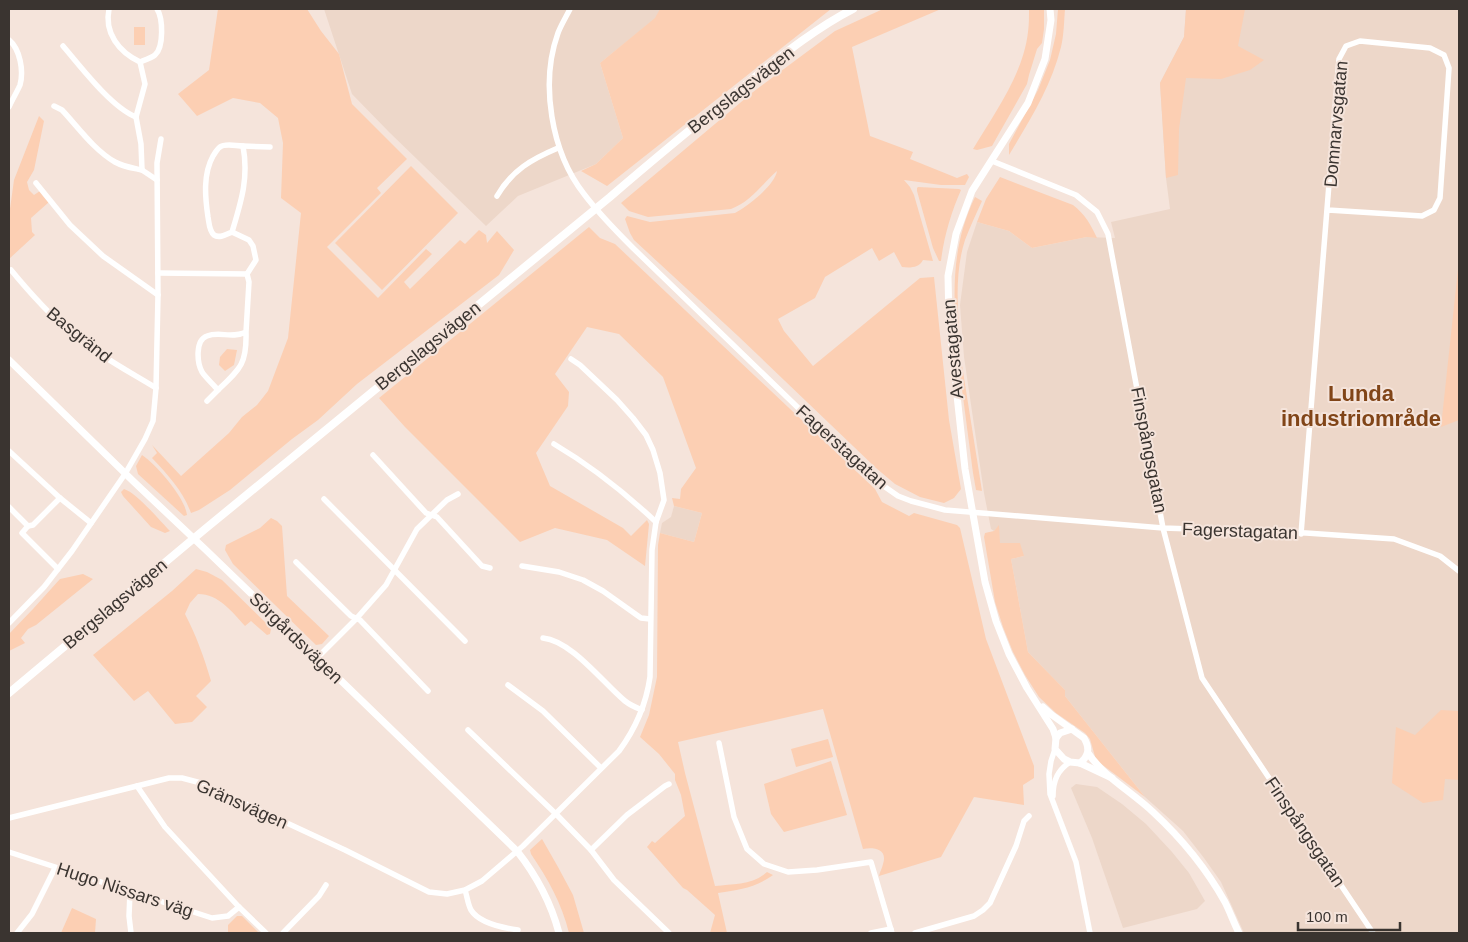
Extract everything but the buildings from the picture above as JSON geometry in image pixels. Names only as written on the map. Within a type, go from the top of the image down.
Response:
[{"type":"main road","name":"Bergslagsvägen","points":[[9,692],[652,160],[779,58],[839,16],[853,9]]},
{"type":"street","points":[[109,9],[108,23],[110,32],[121,50],[140,62]]},
{"type":"street","points":[[140,62],[155,55],[161,44],[162,20],[157,9]]},
{"type":"street","name":"Fagerstagatan","points":[[570,9],[558,34],[552,61],[549,96],[558,148],[582,193],[633,248],[868,475],[887,489],[911,501],[939,509],[973,513],[1163,528],[1394,539],[1440,556],[1459,571]]},
{"type":"street","name":"Avestagatan","points":[[1050,9],[1051,20],[1045,59],[1028,103],[968,199],[956,234],[948,276],[949,322],[965,469],[985,582],[996,621],[1016,670],[1053,729],[1056,738]]},
{"type":"street","points":[[9,40],[16,46],[22,68],[20,84],[9,107]]},
{"type":"street","name":"Domnarvsgatan","points":[[1301,534],[1339,59],[1346,46],[1360,41],[1430,48],[1444,55],[1449,68],[1449,76],[1440,198],[1434,210],[1422,216],[1328,210]]},
{"type":"street","points":[[63,46],[98,86],[126,113],[136,117]]},
{"type":"street","points":[[140,62],[145,84],[136,117],[141,144],[142,170]]},
{"type":"street","points":[[54,106],[62,110],[116,163],[128,168],[142,170],[157,180]]},
{"type":"street","points":[[9,624],[44,587],[72,551],[125,474],[153,421],[156,388],[158,295],[157,163],[161,139]]},
{"type":"street","points":[[207,401],[237,372],[246,354],[249,282],[247,274],[256,260],[250,240],[232,232],[216,236],[212,232],[206,202],[206,179],[210,162],[220,146],[270,147]]},
{"type":"street","points":[[232,232],[243,194],[246,166],[243,146]]},
{"type":"street","points":[[497,196],[521,168],[534,159],[558,148]]},
{"type":"street","name":"Finspångsgatan","points":[[992,161],[1076,195],[1097,212],[1108,234],[1163,528],[1202,678],[1373,933]]},
{"type":"street","points":[[36,183],[70,225],[103,256],[158,295]]},
{"type":"street","name":"Basgränd","points":[[11,270],[30,293],[73,334],[110,361],[156,388]]},
{"type":"street","points":[[158,273],[247,274]]},
{"type":"street","points":[[218,390],[201,370],[198,359],[199,345],[203,338],[208,335],[240,335],[246,332]]},
{"type":"street","name":"Gränsvägen","points":[[9,818],[169,778],[182,778],[201,783],[429,892],[447,894],[465,890],[482,881],[556,814],[619,750],[630,736],[638,721],[648,694],[650,677],[652,550],[656,522],[664,500],[660,473],[654,450],[646,435],[633,418],[617,400],[580,365],[571,359]]},
{"type":"street","name":"Sörgårdsvägen","points":[[9,360],[125,474],[517,850],[536,877],[559,933]]},
{"type":"street","points":[[554,444],[579,458],[614,484],[656,522]]},
{"type":"street","points":[[10,454],[91,523]]},
{"type":"street","points":[[372,455],[426,513],[437,518],[482,566],[490,568]]},
{"type":"street","points":[[317,658],[386,585],[417,529],[447,500],[458,494]]},
{"type":"street","points":[[58,569],[22,533],[28,526],[33,525],[60,498]]},
{"type":"street","points":[[324,499],[465,641]]},
{"type":"street","points":[[10,510],[28,526]]},
{"type":"street","points":[[296,562],[351,616],[360,620],[428,691]]},
{"type":"street","points":[[522,566],[559,572],[583,580],[604,591],[641,618],[650,619]]},
{"type":"street","points":[[543,638],[552,639],[579,657],[626,703],[642,710]]},
{"type":"street","points":[[508,685],[543,711],[602,768]]},
{"type":"street","name":"Avestagatan","points":[[1035,700],[1084,738],[1088,753],[1092,759],[1112,778]]},
{"type":"street","points":[[1072,729],[1060,733],[1056,738],[1049,774],[1049,787],[1076,862],[1090,933]]},
{"type":"street","points":[[468,730],[556,814],[591,850],[614,880],[669,933]]},
{"type":"street","points":[[718,743],[734,817],[747,849],[764,864],[788,872],[818,870],[871,862],[892,931],[871,933]]},
{"type":"street","points":[[1055,749],[1064,759],[1080,763],[1112,778],[1152,811],[1177,835],[1199,862],[1225,902],[1239,933]]},
{"type":"street","points":[[1080,763],[1088,753]]},
{"type":"street","points":[[1053,800],[1054,782],[1057,774],[1070,762]]},
{"type":"street","points":[[591,850],[627,815],[669,784]]},
{"type":"street","points":[[137,786],[165,827],[239,907],[266,933]]},
{"type":"street","points":[[914,933],[974,916],[990,903],[1016,846],[1024,821],[1029,816]]},
{"type":"street","name":"Hugo Nissars väg","points":[[9,852],[212,918],[228,916],[239,907]]},
{"type":"street","points":[[17,933],[32,914],[55,868]]},
{"type":"street","points":[[283,933],[319,896],[326,885]]},
{"type":"street","points":[[465,890],[471,910],[479,918],[500,927],[518,930]]},
{"type":"street","points":[[130,892],[129,916],[131,933]]},
{"type":"shaded area","points":[[218,9],[307,9],[339,54],[352,104],[407,159],[377,188],[381,193],[327,247],[378,298],[426,249],[432,254],[404,282],[410,289],[460,240],[465,244],[479,230],[486,235],[487,243],[497,231],[514,250],[499,275],[357,384],[318,420],[230,490],[191,513],[179,490],[152,458],[157,453],[152,445],[181,476],[229,433],[268,391],[288,338],[301,213],[281,198],[283,143],[278,118],[260,103],[233,98],[197,116],[178,94],[209,70]]},
{"type":"shaded area","points":[[324,9],[661,9],[656,18],[600,63],[623,138],[596,164],[518,196],[486,226],[352,94]]},
{"type":"shaded area","points":[[660,9],[831,9],[607,186],[581,171],[596,164],[623,138],[600,63],[655,18]]},
{"type":"shaded area","points":[[883,9],[941,9],[852,47],[870,136],[913,152],[910,159],[957,178],[967,174],[969,177],[965,185],[941,185],[904,180],[914,195],[933,261],[923,260],[917,266],[902,267],[894,252],[879,261],[872,248],[825,277],[815,298],[778,319],[784,331],[813,366],[920,278],[934,277],[949,420],[961,489],[954,498],[944,503],[920,497],[895,484],[876,468],[634,240],[630,233],[625,219],[627,216],[650,222],[735,213],[766,189],[777,171],[745,202],[731,209],[648,217],[629,211],[621,203],[753,92],[835,31]]},
{"type":"shaded area","points":[[1029,9],[1044,9],[1044,29],[1042,43],[1037,49],[1027,84],[992,146],[977,150],[973,149],[1007,93],[1020,63],[1028,32]]},
{"type":"shaded area","points":[[1058,9],[1065,9],[1063,38],[1057,62],[1039,103],[1009,155],[1009,144],[1038,90],[1050,60],[1056,34]]},
{"type":"shaded area","name":"Lunda industriområde","points":[[1186,9],[1459,9],[1459,933],[1244,933],[1221,882],[1204,858],[1183,831],[1145,797],[1065,696],[1065,690],[1028,652],[1011,559],[1024,556],[999,544],[999,526],[994,531],[991,529],[964,357],[960,305],[967,252],[977,222],[1009,231],[1032,248],[1087,237],[1115,238],[1111,222],[1170,209],[1166,178],[1160,83],[1184,37]]},
{"type":"shaded area","points":[[1186,9],[1245,9],[1238,46],[1264,60],[1250,70],[1221,79],[1186,78],[1179,129],[1178,175],[1166,178],[1160,83],[1184,37]]},
{"type":"shaded area","points":[[134,27],[145,27],[145,45],[134,45]]},
{"type":"shaded area","points":[[39,116],[44,121],[34,170],[27,182],[29,190],[34,195],[40,191],[49,202],[31,218],[32,232],[35,235],[9,259],[9,216],[14,180]]},
{"type":"shaded area","points":[[411,166],[458,213],[382,290],[335,243]]},
{"type":"shaded area","points":[[1000,177],[1073,205],[1087,220],[1097,238],[1087,237],[1032,248],[1009,231],[977,222],[986,199]]},
{"type":"shaded area","points":[[918,187],[961,190],[948,225],[941,261],[939,261],[933,248],[917,191]]},
{"type":"shaded area","points":[[975,197],[982,201],[965,240],[959,266],[958,319],[960,345],[957,345],[955,270],[962,234]]},
{"type":"shaded area","points":[[589,227],[600,238],[615,244],[875,489],[882,502],[909,516],[914,513],[957,525],[960,528],[986,639],[1034,766],[1034,778],[1023,785],[1024,805],[974,797],[941,857],[879,876],[884,855],[879,850],[863,849],[823,709],[678,742],[715,886],[749,882],[767,872],[773,875],[753,886],[718,893],[727,933],[710,933],[715,915],[683,888],[647,847],[652,841],[655,843],[685,816],[675,774],[659,754],[640,737],[649,715],[657,677],[658,545],[660,533],[694,542],[702,513],[674,506],[672,498],[680,499],[681,489],[696,468],[663,377],[619,334],[587,327],[555,374],[569,392],[568,406],[536,453],[550,486],[623,528],[631,536],[647,520],[649,524],[645,566],[607,540],[555,528],[520,542],[405,427],[379,398]]},
{"type":"shaded area","points":[[1459,260],[1459,420],[1441,427]]},
{"type":"shaded area","points":[[227,349],[237,350],[234,365],[225,371],[219,365],[220,357]]},
{"type":"shaded area","points":[[958,359],[961,359],[982,491],[976,490]]},
{"type":"shaded area","points":[[142,455],[155,466],[176,491],[187,515],[184,516],[138,474],[136,466]]},
{"type":"shaded area","points":[[124,489],[142,501],[170,531],[165,533],[151,527],[123,496],[121,492]]},
{"type":"shaded area","points":[[674,506],[702,513],[694,542],[660,533],[662,523],[671,517]]},
{"type":"shaded area","points":[[271,518],[282,526],[287,596],[329,636],[322,644],[316,645],[233,564],[225,550],[226,545],[260,528]]},
{"type":"shaded area","points":[[999,525],[1000,543],[1020,543],[1024,556],[1011,559],[1028,652],[1065,690],[1065,696],[1145,797],[1096,760],[1090,739],[1085,733],[1056,713],[1039,697],[1025,675],[1013,652],[995,602],[984,537],[985,533],[994,531]]},
{"type":"shaded area","points":[[196,569],[207,572],[222,580],[271,629],[270,634],[267,635],[251,621],[245,626],[219,600],[198,594],[190,603],[185,614],[200,646],[211,681],[196,696],[207,707],[192,722],[175,724],[148,691],[134,701],[93,655],[172,591]]},
{"type":"shaded area","points":[[83,574],[93,579],[36,625],[28,629],[21,638],[25,643],[9,651],[9,634],[60,579]]},
{"type":"shaded area","points":[[1441,710],[1459,711],[1459,780],[1445,779],[1443,800],[1423,803],[1392,783],[1396,727],[1415,735]]},
{"type":"shaded area","points":[[828,739],[833,757],[796,767],[791,749]]},
{"type":"shaded area","points":[[831,761],[847,815],[784,832],[771,814],[764,784]]},
{"type":"shaded area","points":[[1076,784],[1097,787],[1146,824],[1189,873],[1205,901],[1197,909],[1123,928],[1092,838],[1071,788]]},
{"type":"shaded area","points":[[542,839],[573,895],[584,933],[569,933],[554,892],[531,854],[530,850]]},
{"type":"shaded area","points":[[72,908],[96,919],[95,933],[61,933]]},
{"type":"shaded area","points":[[237,916],[242,916],[259,933],[228,933],[228,925]]},
{"type":"district","name":"Lunda industriområde","points":[[1361,406]]}]
